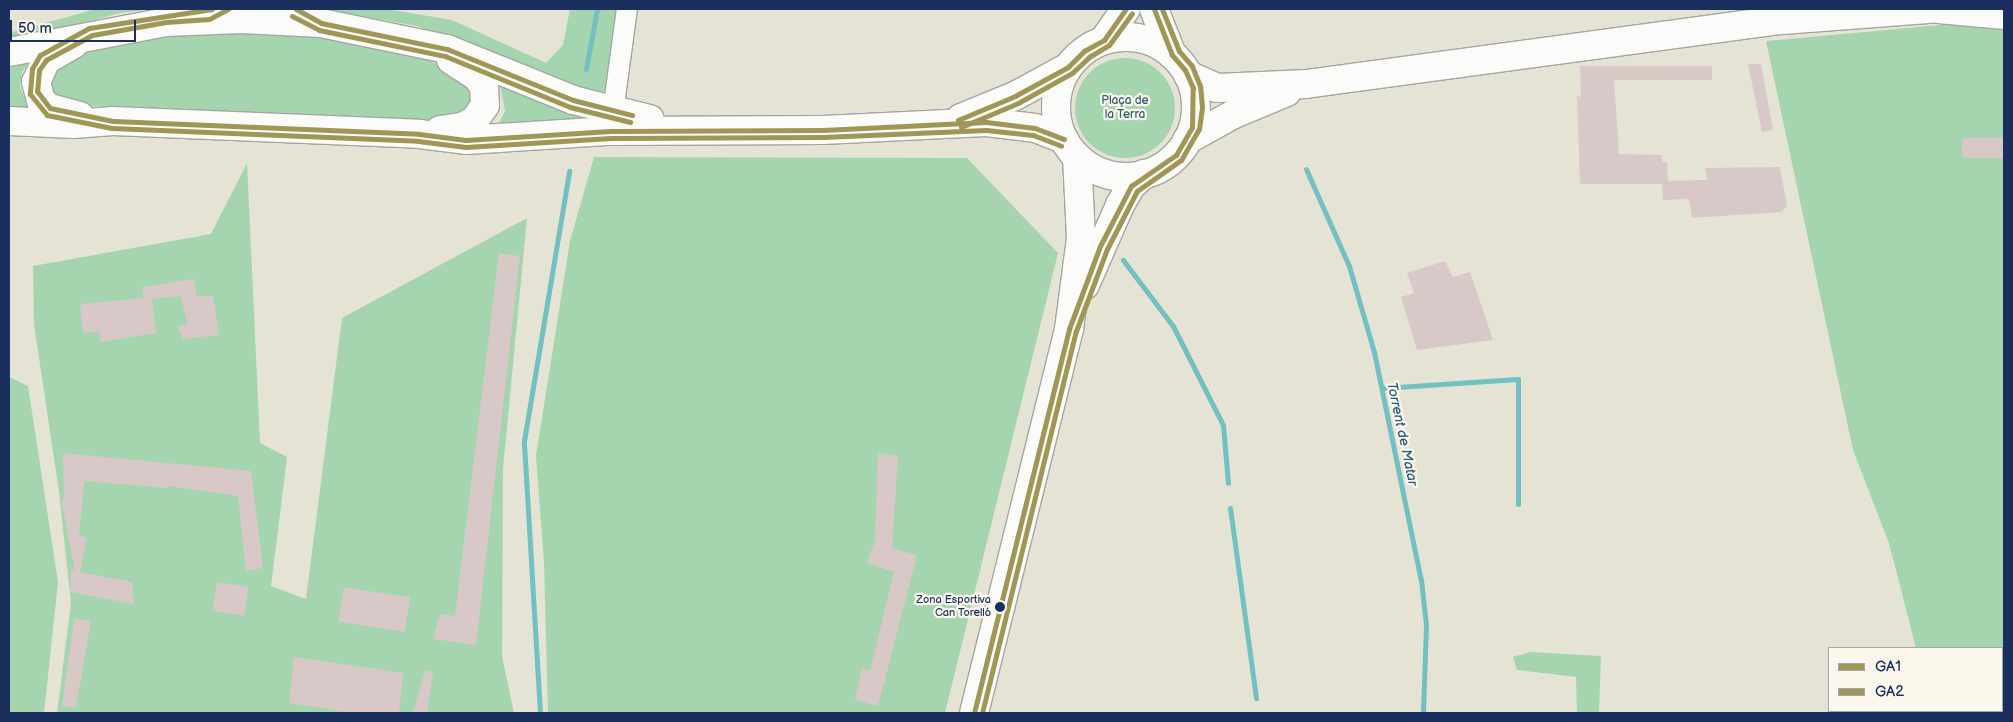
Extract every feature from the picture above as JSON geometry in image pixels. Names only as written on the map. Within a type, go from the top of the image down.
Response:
[{"type":"main road","points":[[296,9],[321,23]]},
{"type":"main road","points":[[949,123],[1014,96],[1068,67],[1084,51],[1104,40],[1126,9]]},
{"type":"main road","points":[[1154,9],[1180,65],[1195,108],[1187,140]]},
{"type":"main road","points":[[1104,40],[1140,39],[1217,88],[1306,84],[1862,10],[1931,9]]},
{"type":"main road","points":[[1939,9],[2004,15]]},
{"type":"main road","points":[[9,52],[92,35],[218,14],[321,23],[447,49],[573,100],[614,112],[731,130]]},
{"type":"main road","points":[[92,35],[46,60],[39,70],[37,91],[50,108],[113,122]]},
{"type":"main road","points":[[419,134],[462,127],[474,121],[481,113],[486,96],[476,76],[421,44]]},
{"type":"main road","points":[[974,713],[1069,329],[1081,238],[1070,148],[1057,120],[1056,99],[1068,67]]},
{"type":"main road","points":[[1069,329],[1120,204],[1131,186],[1144,174],[1166,164],[1187,140],[1234,114],[1306,84]]},
{"type":"main road","points":[[9,122],[73,124],[113,122],[419,134],[492,140],[611,131],[823,130],[986,122],[1035,128],[1070,148],[1108,174],[1144,174]]},
{"type":"street","points":[[614,112],[627,9]]},
{"type":"green space","points":[[96,9],[154,9],[120,13],[9,43],[9,33]]},
{"type":"green space","points":[[323,9],[387,9],[452,20],[546,63],[563,45],[570,9],[618,9],[609,87],[598,95],[417,26]]},
{"type":"green space","points":[[1952,24],[2004,30],[2004,713],[1922,713],[2003,712],[2003,647],[1916,647],[1889,543],[1853,450],[1766,41]]},
{"type":"green space","points":[[200,30],[297,34],[360,43],[431,61],[454,72],[471,91],[470,102],[464,113],[432,122],[124,109],[82,105],[53,95],[47,83],[53,70],[65,59],[91,49]]},
{"type":"green space","points":[[33,57],[22,72],[20,87],[30,111],[9,110],[9,63]]},
{"type":"green space","name":"Plaça de la Terra","points":[[1125,58],[1144,62],[1161,72],[1171,89],[1175,108],[1171,127],[1161,144],[1144,154],[1125,158],[1106,154],[1089,144],[1079,127],[1075,108],[1079,89],[1089,72],[1106,62]]},
{"type":"green space","points":[[499,79],[602,120],[498,125],[505,111]]},
{"type":"green space","name":"Zona Esportiva Can Torelló","points":[[594,157],[967,158],[1058,253],[945,713],[548,713],[544,562],[536,456],[570,241]]},
{"type":"green space","points":[[247,163],[260,443],[287,457],[271,586],[306,599],[342,318],[527,218],[503,469],[502,656],[514,713],[57,713],[71,603],[59,492],[34,324],[33,266],[211,234]]},
{"type":"green space","points":[[9,377],[28,386],[58,582],[44,713],[9,713]]},
{"type":"green space","points":[[1530,652],[1601,656],[1599,713],[1577,713],[1576,677],[1517,670],[1513,657]]},
{"type":"building","points":[[1748,64],[1761,64],[1773,130],[1762,132]]},
{"type":"building","points":[[1580,66],[1712,66],[1712,80],[1614,80],[1619,154],[1661,155],[1663,162],[1667,162],[1668,181],[1707,180],[1705,168],[1780,167],[1787,206],[1781,212],[1692,218],[1689,199],[1663,200],[1662,184],[1580,184],[1577,96],[1581,97]]},
{"type":"building","points":[[1962,138],[2004,138],[2004,158],[1962,158]]},
{"type":"building","points":[[499,253],[520,256],[476,645],[433,639],[440,614],[455,616]]},
{"type":"building","points":[[1445,261],[1453,277],[1470,272],[1493,340],[1417,350],[1401,297],[1414,293],[1407,273]]},
{"type":"building","points":[[194,279],[197,296],[213,296],[219,335],[182,339],[178,326],[187,324],[181,296],[152,299],[156,333],[100,342],[99,332],[83,333],[80,304],[144,298],[142,287]]},
{"type":"building","points":[[63,453],[251,471],[263,568],[246,571],[238,496],[168,486],[168,488],[84,481],[79,535],[87,538],[80,572],[132,582],[134,604],[70,592],[71,570],[75,571],[61,499],[64,499]]},
{"type":"building","points":[[878,453],[898,456],[892,548],[917,555],[878,706],[855,700],[862,668],[870,671],[894,572],[867,563],[875,540]]},
{"type":"building","points":[[217,582],[249,587],[244,616],[212,611]]},
{"type":"building","points":[[344,587],[410,597],[405,632],[339,622]]},
{"type":"building","points":[[74,619],[91,620],[76,708],[62,706]]},
{"type":"building","points":[[294,657],[403,673],[399,713],[354,713],[289,703]]},
{"type":"building","points":[[425,670],[433,672],[427,713],[413,713]]},
{"type":"waterway","points":[[586,69],[597,9]]},
{"type":"waterway","name":"Torrent de Matar","points":[[1306,169],[1349,266],[1374,352],[1421,580],[1426,625],[1423,713]]},
{"type":"waterway","points":[[540,713],[524,441],[569,171]]},
{"type":"waterway","points":[[1123,260],[1173,326],[1223,425],[1228,483]]},
{"type":"waterway","points":[[1382,388],[1518,379],[1518,504]]},
{"type":"waterway","points":[[1230,508],[1256,698]]},
{"type":"transit line","name":"GA2","points":[[212,9],[89,28],[40,55],[32,69],[30,94],[47,115],[112,128],[418,141],[466,147],[611,138],[823,137],[986,130],[1033,135],[1061,146]]},
{"type":"transit line","name":"GA1","points":[[228,9],[209,19],[166,22],[92,35],[46,60],[39,70],[37,91],[50,108],[113,121],[419,134],[466,140],[611,131],[823,130],[986,122],[1035,128],[1064,139]]},
{"type":"transit line","name":"GA1","points":[[296,9],[321,23],[447,49],[573,100],[632,115]]},
{"type":"transit line","name":"GA1","points":[[958,120],[1015,96],[1068,67],[1084,51],[1104,40],[1126,9]]},
{"type":"transit line","name":"GA1","points":[[974,713],[1069,329],[1100,246],[1131,186],[1176,155],[1192,127],[1193,88],[1185,70],[1172,55],[1154,9]]},
{"type":"transit line","name":"GA2","points":[[982,713],[1076,331],[1107,249],[1137,191],[1181,160],[1199,129],[1202,107],[1200,86],[1192,66],[1179,51],[1162,9]]},
{"type":"transit line","name":"GA2","points":[[961,127],[1018,103],[1072,73],[1089,57],[1109,45],[1132,13]]},
{"type":"transit line","name":"GA2","points":[[292,16],[319,30],[445,56],[570,107],[630,122]]},
{"type":"place","name":"Zona Esportiva Can Torelló","points":[[1000,607]]}]
